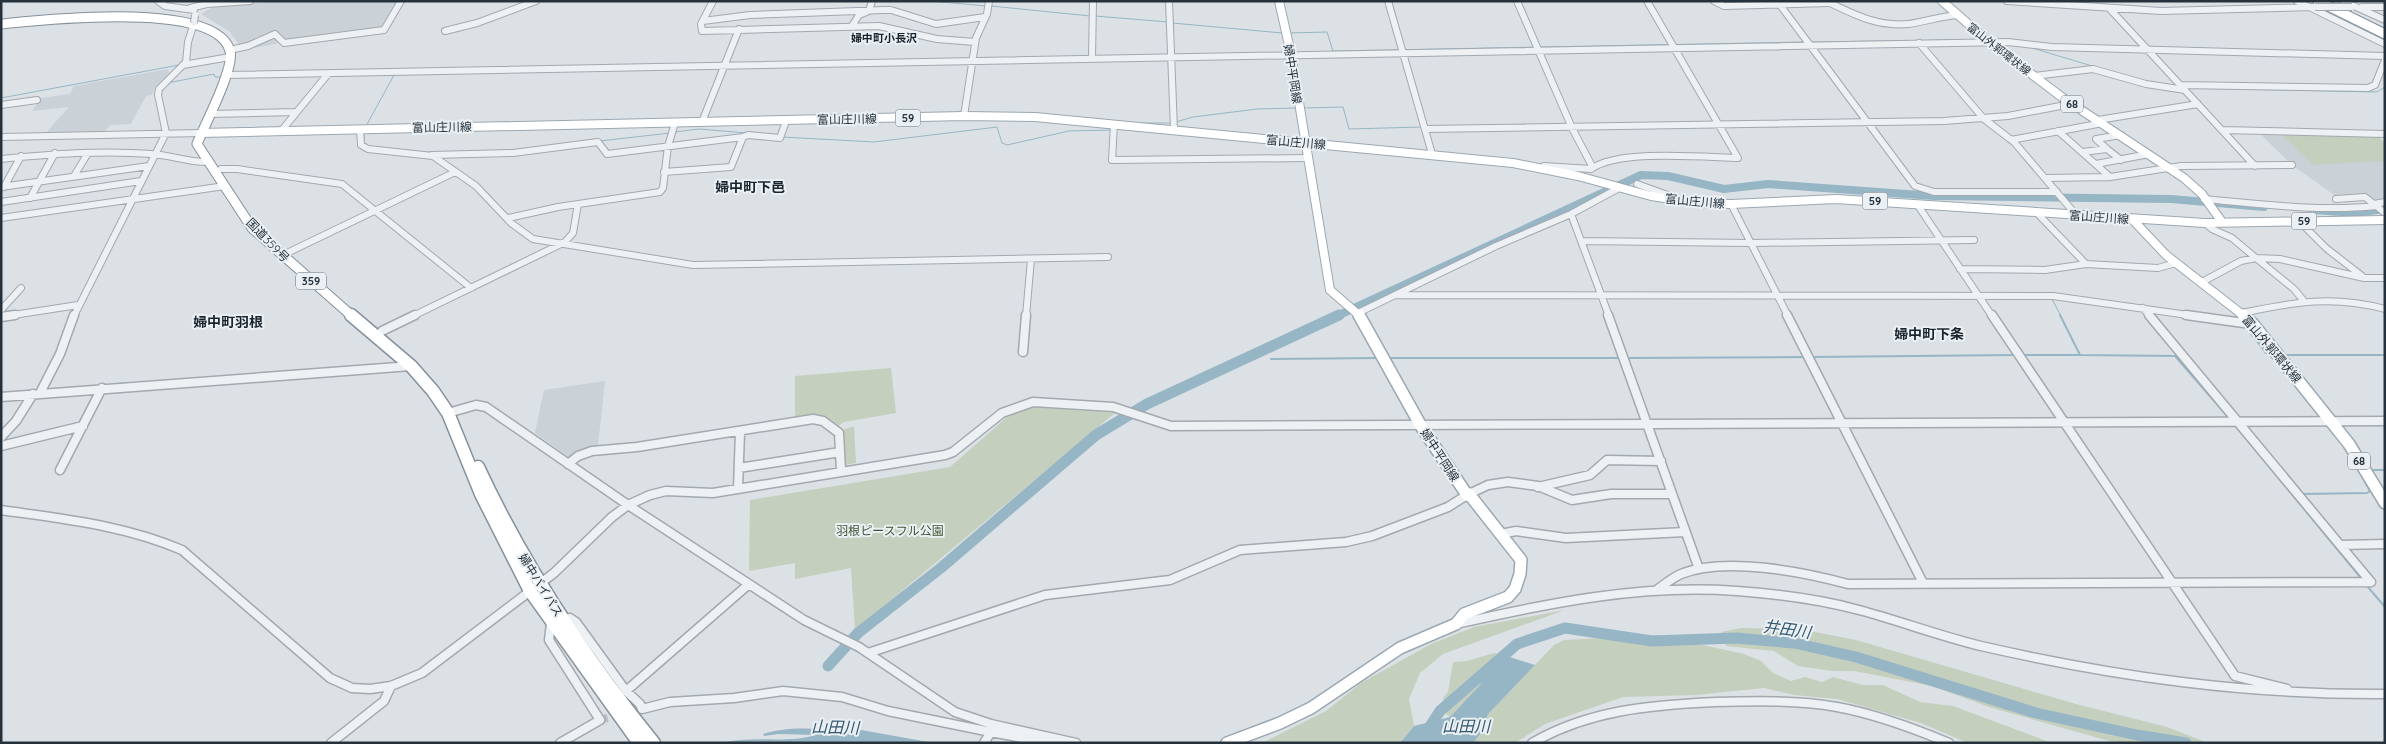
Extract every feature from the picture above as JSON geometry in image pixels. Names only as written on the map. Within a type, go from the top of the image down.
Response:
[{"type":"highway","points":[[2325,1],[2385,30]]},
{"type":"highway","points":[[2314,5],[2385,34]]},
{"type":"highway","points":[[1,24],[120,14],[160,14],[193,20],[207,25],[223,36],[230,53],[225,74],[201,133]]},
{"type":"highway","name":"国道359号","points":[[201,133],[197,144],[252,228],[411,366],[452,412]]},
{"type":"highway","name":"国道359号","points":[[201,133],[221,169],[258,225],[287,253],[382,331],[421,366],[439,386],[452,412]]},
{"type":"highway","name":"婦中バイパス","points":[[452,412],[481,494],[534,588],[635,729],[654,743]]},
{"type":"highway","name":"婦中バイパス","points":[[635,729],[639,743]]},
{"type":"main road","name":"婦中平岡線","points":[[1227,743],[1280,723],[1311,708],[1400,648],[1456,624],[1464,614],[1508,597],[1515,589],[1520,574],[1521,560],[1468,495],[1421,426],[1354,309],[1330,290],[1304,143],[1291,54],[1279,1]]},
{"type":"main road","name":"富山外郭環状線","points":[[1942,1],[1989,42],[2071,104],[2100,121],[2184,178],[2206,201],[2222,222]]},
{"type":"main road","name":"富山庄川線","points":[[201,133],[964,116],[1036,117],[1432,154],[1525,165],[1682,201],[1732,204],[1836,199],[2205,223],[2385,220]]},
{"type":"main road","name":"富山外郭環状線","points":[[2132,219],[2176,263],[2242,313],[2253,324],[2349,444],[2385,502]]},
{"type":"street","points":[[158,1],[165,6],[190,8],[206,4],[250,1]]},
{"type":"street","points":[[183,65],[230,53],[275,34],[284,43],[384,30],[401,1]]},
{"type":"street","points":[[445,31],[478,23],[536,1]]},
{"type":"street","points":[[713,1],[702,21],[702,31],[880,26],[937,39],[976,42]]},
{"type":"street","points":[[869,11],[872,1]]},
{"type":"street","points":[[964,116],[976,42],[989,1]]},
{"type":"street","points":[[1092,58],[1093,1]]},
{"type":"street","points":[[1169,1],[1174,130]]},
{"type":"street","points":[[1388,1],[1432,154]]},
{"type":"street","points":[[1517,1],[1572,128],[1592,166]]},
{"type":"street","points":[[1525,165],[1591,169],[1592,166],[1615,160],[1657,156],[1738,158],[1721,125],[1647,1]]},
{"type":"street","points":[[1714,1],[1724,6],[1827,2],[1861,19],[1889,24],[1908,24],[1938,16],[1958,15]]},
{"type":"street","points":[[2007,1],[2161,11],[2314,5],[2385,7]]},
{"type":"street","points":[[2297,1],[2314,5],[2385,44]]},
{"type":"street","points":[[2343,1],[2385,20]]},
{"type":"street","points":[[1780,5],[1915,186],[1934,192],[2058,193]]},
{"type":"street","points":[[1,437],[37,393],[60,354],[78,304],[166,133],[158,95],[159,89],[186,62],[189,37],[195,15],[194,10],[190,8]]},
{"type":"street","points":[[2110,8],[2255,166]]},
{"type":"street","points":[[702,21],[750,15],[891,10],[936,24],[985,17]]},
{"type":"street","points":[[852,26],[859,15],[869,11]]},
{"type":"street","points":[[702,122],[739,29]]},
{"type":"street","points":[[225,74],[328,74],[973,60],[1989,42],[2018,42],[2052,47],[2385,56]]},
{"type":"street","points":[[1919,43],[1984,119],[2011,140],[2077,216]]},
{"type":"street","points":[[2034,76],[2093,69],[2162,88],[2368,88],[2376,85],[2385,60]]},
{"type":"street","points":[[282,130],[328,74]]},
{"type":"street","points":[[1,112],[4,104],[37,100]]},
{"type":"street","points":[[1425,128],[1572,128],[1984,119],[2048,110],[2071,104]]},
{"type":"street","points":[[2011,140],[2100,121],[2198,104]]},
{"type":"street","points":[[209,114],[296,112]]},
{"type":"street","points":[[360,129],[361,145],[368,149],[432,155],[532,152],[598,142],[607,154],[748,135],[780,138],[786,121]]},
{"type":"street","points":[[508,218],[531,212],[660,192],[663,188],[668,146],[675,123]]},
{"type":"street","points":[[1114,124],[1112,160],[1307,158]]},
{"type":"street","points":[[2222,130],[2385,134]]},
{"type":"street","points":[[2058,131],[2110,177]]},
{"type":"street","points":[[1,138],[201,133]]},
{"type":"street","points":[[2375,133],[2385,142]]},
{"type":"street","points":[[2121,135],[2096,138],[2121,160]]},
{"type":"street","points":[[664,172],[731,167],[743,137]]},
{"type":"street","points":[[2083,152],[2107,149]]},
{"type":"street","points":[[1,159],[21,156],[88,153],[154,154],[200,163],[209,162]]},
{"type":"street","points":[[74,176],[88,153]]},
{"type":"street","points":[[30,198],[56,154]]},
{"type":"street","points":[[2096,164],[2149,154]]},
{"type":"street","points":[[432,155],[480,190],[493,206],[508,218],[520,232],[533,239],[565,242],[693,265],[1108,257]]},
{"type":"street","points":[[3,187],[21,156]]},
{"type":"street","points":[[2045,178],[2110,177],[2170,168],[2292,165]]},
{"type":"street","points":[[3,187],[149,166]]},
{"type":"street","points":[[221,169],[236,169],[342,184],[471,288]]},
{"type":"street","points":[[287,253],[455,172]]},
{"type":"street","points":[[1,202],[141,181]]},
{"type":"street","points":[[1637,184],[1682,201]]},
{"type":"street","points":[[1,218],[224,186]]},
{"type":"street","points":[[1354,309],[1395,295],[1496,246],[1570,214],[1619,188]]},
{"type":"street","points":[[2336,199],[2365,197],[2385,213]]},
{"type":"street","points":[[2206,201],[2349,209],[2376,206],[2385,202]]},
{"type":"street","points":[[382,331],[565,242],[573,233],[578,204]]},
{"type":"street","points":[[1732,204],[1923,583]]},
{"type":"street","points":[[1917,204],[2235,676],[2305,694]]},
{"type":"street","points":[[2037,213],[2086,264]]},
{"type":"street","points":[[1570,214],[1603,297],[1699,569]]},
{"type":"street","points":[[2299,221],[2326,248],[2364,278]]},
{"type":"street","points":[[2205,223],[2212,229],[2232,238],[2289,284],[2303,300]]},
{"type":"street","points":[[1581,241],[1751,243],[1974,240]]},
{"type":"street","points":[[2202,282],[2241,261],[2256,258],[2280,259],[2364,278],[2385,278]]},
{"type":"street","points":[[1023,352],[1031,259]]},
{"type":"street","points":[[1960,269],[2044,270],[2086,264],[2158,268],[2176,263]]},
{"type":"street","points":[[1,310],[21,288]]},
{"type":"street","points":[[1395,295],[1603,297],[2053,296],[2253,324]]},
{"type":"street","points":[[2242,313],[2303,300],[2339,299],[2361,302],[2385,309]]},
{"type":"street","points":[[1,317],[78,304]]},
{"type":"street","points":[[1658,590],[1673,577],[1699,569],[1735,568],[1768,570],[1834,580],[1848,584],[2371,582],[2143,308]]},
{"type":"street","points":[[1,397],[102,388],[284,378],[411,366]]},
{"type":"street","points":[[60,470],[102,388]]},
{"type":"street","points":[[1,510],[127,531],[159,539],[182,550],[330,678],[352,688],[370,689],[391,686],[422,673],[568,561],[612,517],[628,505],[650,495],[666,492],[713,493],[945,455],[953,452],[1002,413],[1033,402],[1113,407],[1171,426],[2385,421]]},
{"type":"street","points":[[452,412],[476,405],[486,407],[628,505],[804,620],[859,647],[955,712],[991,724],[1076,743]]},
{"type":"street","points":[[568,464],[578,456],[592,451],[637,447],[813,420],[823,421],[839,433],[841,471]]},
{"type":"street","points":[[1,446],[82,426]]},
{"type":"street","points":[[738,489],[740,431]]},
{"type":"street","points":[[739,468],[840,452]]},
{"type":"street","points":[[1538,487],[1590,475],[1607,460],[1661,460]]},
{"type":"street","points":[[868,653],[1045,595],[1170,580],[1240,550],[1346,542],[1372,536],[1448,508],[1477,489],[1500,482],[1520,482],[1548,489],[1561,498],[1572,500],[1603,495],[1672,494]]},
{"type":"street","points":[[1501,534],[1516,531],[1566,538],[1685,532]]},
{"type":"street","points":[[2340,545],[2385,544]]},
{"type":"street","points":[[626,691],[749,584]]},
{"type":"street","points":[[1456,624],[1598,594],[1704,589],[1758,593],[1839,605],[1964,642],[2129,675],[2305,694],[2385,694]]},
{"type":"street","points":[[560,743],[600,720],[549,640],[556,621],[570,618],[576,622],[626,691],[640,704],[642,709],[670,702],[734,698],[783,691],[842,697],[888,711],[988,736],[1042,742],[1052,739]]},
{"type":"street","points":[[331,743],[384,701],[391,686]]},
{"type":"street","points":[[1532,743],[1551,730],[1629,708],[1770,699],[1836,707],[1912,728],[1949,743]]},
{"type":"shaded area","points":[[399,1],[382,29],[300,39],[238,51],[238,43],[229,31],[201,14],[214,6],[268,2]]},
{"type":"shaded area","points":[[168,69],[169,73],[155,87],[152,95],[146,96],[131,124],[110,125],[104,132],[44,135],[69,107],[32,111],[41,98],[70,94],[74,86]]},
{"type":"shaded area","points":[[2257,131],[2375,134],[2385,143],[2385,201],[2380,202],[2368,196],[2337,197],[2292,165]]},
{"type":"shaded area","points":[[605,381],[598,445],[585,448],[569,457],[535,433],[544,390]]},
{"type":"green space","points":[[2280,133],[2376,135],[2385,143],[2385,161],[2313,165]]},
{"type":"green space","points":[[891,368],[896,413],[844,422],[838,426],[828,419],[818,416],[795,420],[795,376]]},
{"type":"green space","name":"羽根ピースフル公園","points":[[1030,407],[1115,413],[855,630],[851,568],[795,579],[795,563],[749,571],[750,500],[950,467],[1006,418]]},
{"type":"green space","points":[[854,426],[856,463],[845,465],[843,430]]},
{"type":"green space","points":[[1565,610],[1443,654],[1420,673],[1409,699],[1414,726],[1400,743],[1262,743],[1326,711],[1361,683],[1431,644],[1474,627]]},
{"type":"green space","points":[[1741,628],[1799,629],[1856,640],[2076,704],[2167,727],[2208,743],[2116,743],[1989,707],[1932,686],[1854,671],[1832,671],[1798,666],[1774,651],[1726,646],[1721,632]]},
{"type":"green space","points":[[1657,635],[1744,654],[1761,661],[1773,673],[1791,681],[1805,677],[1822,682],[1833,677],[1863,685],[1883,685],[1920,702],[1953,706],[2052,743],[1968,743],[1921,723],[1837,699],[1794,695],[1764,688],[1696,695],[1623,697],[1545,724],[1515,743],[1473,743],[1481,733],[1488,714],[1554,645],[1564,640]]},
{"type":"green space","points":[[1494,653],[1500,654],[1479,686],[1450,717],[1447,715],[1443,698],[1448,692],[1453,662],[1467,661]]},
{"type":"water","name":"山田川","points":[[1500,654],[1535,665],[1488,714],[1481,733],[1473,743],[1400,743],[1414,726],[1450,717],[1479,686]]},
{"type":"water","name":"山田川","points":[[850,728],[934,743],[721,743],[745,740],[805,738],[816,735],[778,734],[764,736],[763,734],[791,729],[813,729],[846,735],[850,734],[848,730]]},
{"type":"waterway","points":[[931,1],[986,6]]},
{"type":"waterway","points":[[991,6],[1090,16]]},
{"type":"waterway","points":[[1095,16],[1168,22]]},
{"type":"waterway","points":[[1172,23],[1282,33]]},
{"type":"waterway","points":[[1289,33],[1327,32],[1333,51],[1806,42]]},
{"type":"waterway","points":[[1811,42],[1953,40]]},
{"type":"waterway","points":[[2029,47],[2092,66]]},
{"type":"waterway","points":[[1,98],[179,65]]},
{"type":"waterway","points":[[167,83],[214,74],[215,77],[221,77]]},
{"type":"waterway","points":[[365,128],[394,75]]},
{"type":"waterway","points":[[2186,88],[2377,92],[2385,87]]},
{"type":"waterway","points":[[1303,108],[1343,107],[1349,129],[1422,127]]},
{"type":"waterway","points":[[1142,123],[1172,123],[1193,117],[1257,109],[1296,108]]},
{"type":"waterway","points":[[782,137],[874,142],[997,127],[1002,143],[1007,145],[1069,131],[1112,130]]},
{"type":"waterway","points":[[675,132],[699,129],[747,133]]},
{"type":"waterway","points":[[364,132],[364,143]]},
{"type":"waterway","points":[[600,141],[670,133]]},
{"type":"waterway","points":[[1337,316],[1641,175],[1668,176],[1724,189],[1768,184],[1934,196],[2171,199],[2264,207]]},
{"type":"waterway","points":[[2313,210],[2355,213],[2385,209]]},
{"type":"waterway","points":[[2051,297],[2061,316]]},
{"type":"waterway","points":[[828,666],[858,633],[942,567],[1096,435],[1147,404],[1339,315]]},
{"type":"waterway","points":[[2060,315],[2080,355],[2175,356],[2229,418]]},
{"type":"waterway","points":[[2246,327],[2266,353],[2271,354]]},
{"type":"waterway","points":[[1811,357],[2016,355]]},
{"type":"waterway","points":[[2024,355],[2079,355]]},
{"type":"waterway","points":[[2283,355],[2385,355]]},
{"type":"waterway","points":[[1626,358],[1804,357]]},
{"type":"waterway","points":[[1271,359],[1379,358]]},
{"type":"waterway","points":[[1389,358],[1621,358]]},
{"type":"waterway","points":[[2234,424],[2361,578]]},
{"type":"waterway","points":[[2370,470],[2385,470]]},
{"type":"waterway","points":[[2301,494],[2367,493],[2370,491],[2362,476]]},
{"type":"waterway","points":[[2367,586],[2385,607]]},
{"type":"waterway","name":"井田川","points":[[1419,743],[1440,711],[1517,644],[1565,628],[1652,641],[1736,638],[1794,643],[1856,657],[2036,713],[2137,735],[2186,743]]},
{"type":"tunnel","points":[[600,720],[622,714]]},
{"type":"district","name":"婦中町小長沢","points":[[884,38]]},
{"type":"district","name":"婦中町下邑","points":[[750,187]]},
{"type":"district","name":"婦中町羽根","points":[[228,322]]},
{"type":"district","name":"婦中町下条","points":[[1929,334]]}]
